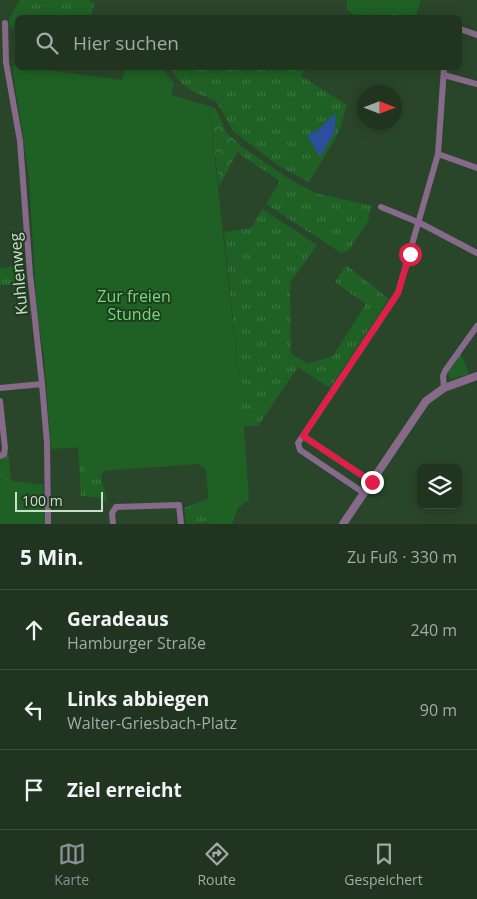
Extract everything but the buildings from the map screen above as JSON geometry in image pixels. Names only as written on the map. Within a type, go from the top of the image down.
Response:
[{"type":"street","name":"Kuhlenweg","points":[[5,23],[6,62],[21,150],[30,274],[42,384],[48,524]]},
{"type":"street","points":[[462,29],[477,35]]},
{"type":"street","points":[[364,493],[300,450],[298,443],[398,293],[420,223],[438,154],[444,71],[477,84]]},
{"type":"street","points":[[438,154],[477,168]]},
{"type":"street","points":[[381,207],[420,223],[477,254]]},
{"type":"street","points":[[444,388],[443,376],[477,326]]},
{"type":"street","points":[[343,524],[426,401],[444,388],[477,376]]},
{"type":"street","points":[[0,388],[42,384]]},
{"type":"street","points":[[0,401],[5,448],[4,454],[0,456]]},
{"type":"street","points":[[303,436],[372,482]]},
{"type":"street","points":[[113,524],[112,513],[116,507],[179,505],[181,524]]},
{"type":"green space","points":[[20,0],[88,0],[94,4],[91,15],[15,15],[15,28],[9,27],[9,19]]},
{"type":"green space","points":[[347,0],[421,0],[416,15],[405,15],[381,6],[374,15],[355,15],[347,10]]},
{"type":"green space","points":[[381,6],[405,15],[375,15]]},
{"type":"green space","name":"Zur freien Stunde","points":[[12,65],[15,65],[15,70],[48,70],[121,80],[126,70],[164,70],[174,84],[171,95],[209,106],[243,414],[249,500],[238,508],[232,524],[210,524],[206,469],[198,464],[100,471],[100,475],[85,476],[83,449],[98,446],[51,449],[44,357],[37,314],[29,177]]},
{"type":"green space","points":[[171,70],[305,70],[301,76],[347,105],[338,134],[309,182],[279,166],[233,131],[216,101],[192,91],[181,83]]},
{"type":"green space","points":[[209,106],[216,109],[226,132],[241,146],[219,186]]},
{"type":"green space","points":[[241,146],[286,177],[315,193],[372,206],[368,217],[370,218],[349,250],[341,253],[266,204],[280,181],[238,153]]},
{"type":"green space","points":[[262,209],[317,245],[290,283],[291,354],[308,364],[333,356],[366,304],[335,282],[346,265],[389,299],[330,388],[298,367],[258,426],[244,426],[224,232],[251,228]]},
{"type":"green space","points":[[22,266],[24,285],[0,285],[0,268]]},
{"type":"green space","points":[[461,354],[469,374],[450,379],[448,372]]},
{"type":"green space","points":[[98,446],[99,471],[103,471],[101,477],[108,504],[102,498],[81,496],[78,447]]},
{"type":"green space","points":[[8,451],[11,481],[0,479],[0,459]]},
{"type":"green space","points":[[0,479],[43,485],[45,524],[0,524]]},
{"type":"green space","points":[[208,499],[210,523],[186,524],[184,508]]},
{"type":"water","points":[[336,113],[334,133],[320,157],[307,135],[318,130]]},
{"type":"route","points":[[372,482],[303,436],[398,293],[410,254]]}]
